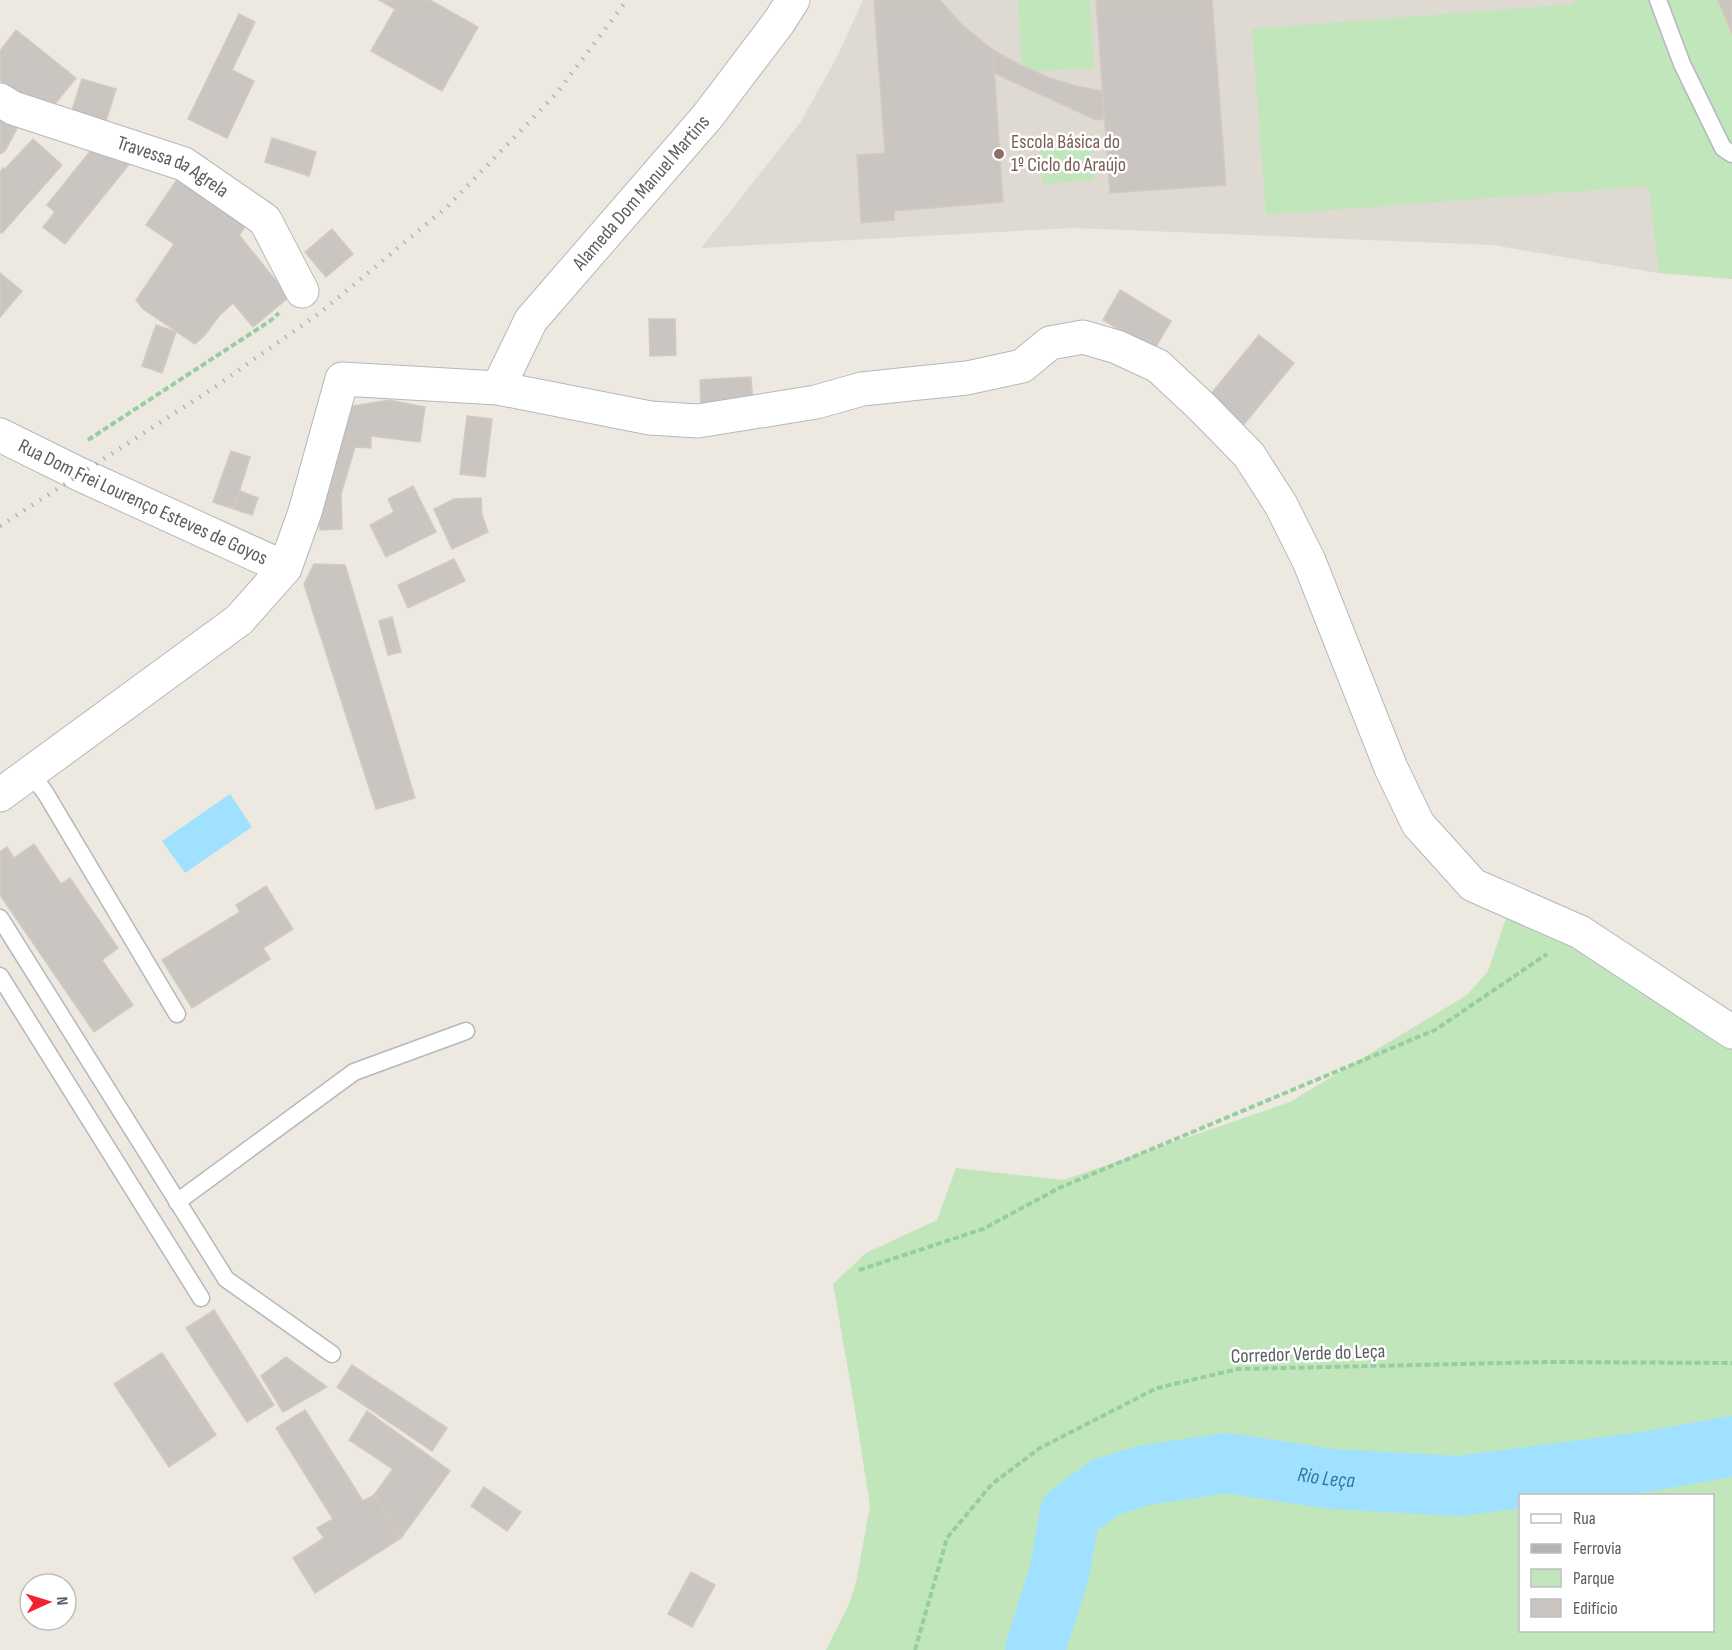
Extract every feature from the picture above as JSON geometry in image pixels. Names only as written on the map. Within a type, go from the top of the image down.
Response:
[{"type":"street","name":"Alameda Dom Manuel Martins","points":[[498,388],[531,320],[707,117],[793,0]]},
{"type":"street","name":"Travessa da Agrela","points":[[0,100],[13,108],[184,164],[265,220],[302,291]]},
{"type":"street","points":[[0,795],[239,620],[285,568],[305,512],[342,379],[498,388],[650,418],[698,421],[816,402],[862,389],[967,378],[1000,371],[1022,366],[1050,343],[1083,337],[1117,347],[1158,366],[1249,455],[1281,505],[1309,561],[1391,768],[1418,824],[1473,885],[1581,932],[1732,1032]]},
{"type":"street","name":"Rua Dom Frei Lourenço Esteves de Goyos","points":[[0,435],[285,568]]},
{"type":"lane","points":[[1658,0],[1687,74],[1723,148],[1732,154]]},
{"type":"lane","points":[[31,773],[52,804],[177,1014]]},
{"type":"lane","points":[[0,918],[226,1278],[332,1354]]},
{"type":"lane","points":[[0,976],[201,1298]]},
{"type":"lane","points":[[177,1202],[354,1072],[466,1031]]},
{"type":"path","points":[[55,462],[270,321],[302,291]]},
{"type":"path","points":[[859,1270],[984,1229],[1059,1188],[1435,1029],[1581,932]]},
{"type":"path","name":"Corredor Verde do Leça","points":[[915,1650],[947,1538],[992,1484],[1040,1448],[1157,1388],[1238,1369],[1548,1362],[1732,1363]]},
{"type":"shaded area","points":[[863,0],[1574,0],[1650,186],[1658,273],[1492,245],[1074,228],[701,248],[800,123],[836,59]]},
{"type":"green space","points":[[1018,0],[1090,0],[1094,68],[1022,72]]},
{"type":"green space","points":[[1574,0],[1732,0],[1732,279],[1658,273],[1649,186],[1266,215],[1252,29],[1574,4]]},
{"type":"green space","points":[[1091,144],[1094,180],[1043,184],[1040,148]]},
{"type":"green space","points":[[1507,915],[1732,1019],[1732,1650],[826,1650],[849,1604],[856,1583],[870,1506],[833,1284],[866,1253],[937,1220],[956,1168],[1063,1180],[1290,1102],[1467,995],[1488,971]]},
{"type":"water","points":[[230,794],[252,827],[185,873],[162,841]]},
{"type":"building","points":[[379,0],[430,0],[478,27],[442,91],[371,51],[395,9]]},
{"type":"building","points":[[874,0],[940,0],[962,25],[993,50],[1003,202],[894,211],[894,220],[861,223],[857,155],[885,153]]},
{"type":"building","points":[[1096,0],[1212,0],[1226,185],[1110,193]]},
{"type":"building","points":[[1718,0],[1732,0],[1732,34]]},
{"type":"building","points":[[239,14],[255,22],[232,70],[254,81],[227,138],[188,119]]},
{"type":"building","points":[[16,30],[76,78],[45,116],[0,80],[0,51]]},
{"type":"building","points":[[993,50],[1050,78],[1102,91],[1104,119],[1096,120],[994,73]]},
{"type":"building","points":[[82,79],[116,89],[105,124],[71,113]]},
{"type":"building","points":[[0,107],[22,119],[5,151],[0,154]]},
{"type":"building","points":[[272,138],[316,152],[309,176],[265,162]]},
{"type":"building","points":[[33,139],[62,165],[2,233],[0,232],[0,172]]},
{"type":"building","points":[[100,139],[130,163],[65,244],[43,227],[55,212],[47,205]]},
{"type":"building","points":[[182,172],[251,219],[239,235],[289,297],[253,327],[233,303],[195,344],[143,309],[136,300],[174,244],[146,225]]},
{"type":"building","points":[[332,229],[353,254],[326,277],[305,252]]},
{"type":"building","points":[[0,273],[22,291],[0,317]]},
{"type":"building","points":[[1120,290],[1171,321],[1154,350],[1103,320]]},
{"type":"building","points":[[649,319],[675,319],[676,355],[650,356]]},
{"type":"building","points":[[156,325],[176,332],[162,373],[142,366]]},
{"type":"building","points":[[1259,335],[1294,363],[1241,428],[1206,400]]},
{"type":"building","points":[[751,377],[753,403],[701,407],[700,380]]},
{"type":"building","points":[[389,400],[425,407],[420,442],[371,436],[371,448],[355,447],[341,494],[342,529],[320,530],[319,489],[342,408]]},
{"type":"building","points":[[467,416],[492,419],[485,477],[460,474]]},
{"type":"building","points":[[231,451],[250,457],[234,509],[213,502]]},
{"type":"building","points":[[413,486],[436,532],[386,557],[370,525],[394,512],[388,499]]},
{"type":"building","points":[[240,491],[258,498],[252,515],[234,509]]},
{"type":"building","points":[[481,498],[482,515],[488,532],[452,549],[434,509],[454,499]]},
{"type":"building","points":[[454,559],[465,581],[408,608],[398,585]]},
{"type":"building","points":[[314,564],[345,565],[415,798],[376,809],[304,584]]},
{"type":"building","points":[[392,617],[401,652],[388,655],[379,621]]},
{"type":"building","points":[[34,844],[61,884],[70,878],[118,948],[102,960],[133,1005],[94,1032],[0,895],[0,852],[7,847],[14,858]]},
{"type":"building","points":[[266,886],[293,929],[263,948],[270,959],[192,1008],[162,960],[240,912],[236,905]]},
{"type":"building","points":[[214,1310],[274,1405],[247,1422],[186,1328]]},
{"type":"building","points":[[162,1353],[216,1435],[169,1467],[114,1384]]},
{"type":"building","points":[[286,1357],[327,1387],[283,1412],[261,1376]]},
{"type":"building","points":[[352,1365],[447,1428],[432,1451],[337,1387]]},
{"type":"building","points":[[305,1410],[363,1501],[374,1495],[401,1538],[315,1593],[293,1558],[324,1538],[317,1528],[333,1519],[276,1428]]},
{"type":"building","points":[[367,1411],[450,1471],[401,1538],[374,1495],[393,1469],[349,1440]]},
{"type":"building","points":[[484,1487],[521,1512],[507,1531],[471,1506]]},
{"type":"building","points":[[691,1572],[715,1585],[692,1627],[668,1614]]},
{"type":"waterway","name":"Rio Leça","points":[[1035,1650],[1059,1573],[1070,1513],[1106,1487],[1146,1475],[1227,1463],[1332,1479],[1459,1486],[1651,1461],[1732,1446]]},
{"type":"railway","points":[[0,526],[212,389],[321,312],[447,207],[556,94],[627,0]]},
{"type":"place","name":"Escola Básica do 1º Ciclo do Araújo","points":[[999,154]]}]
